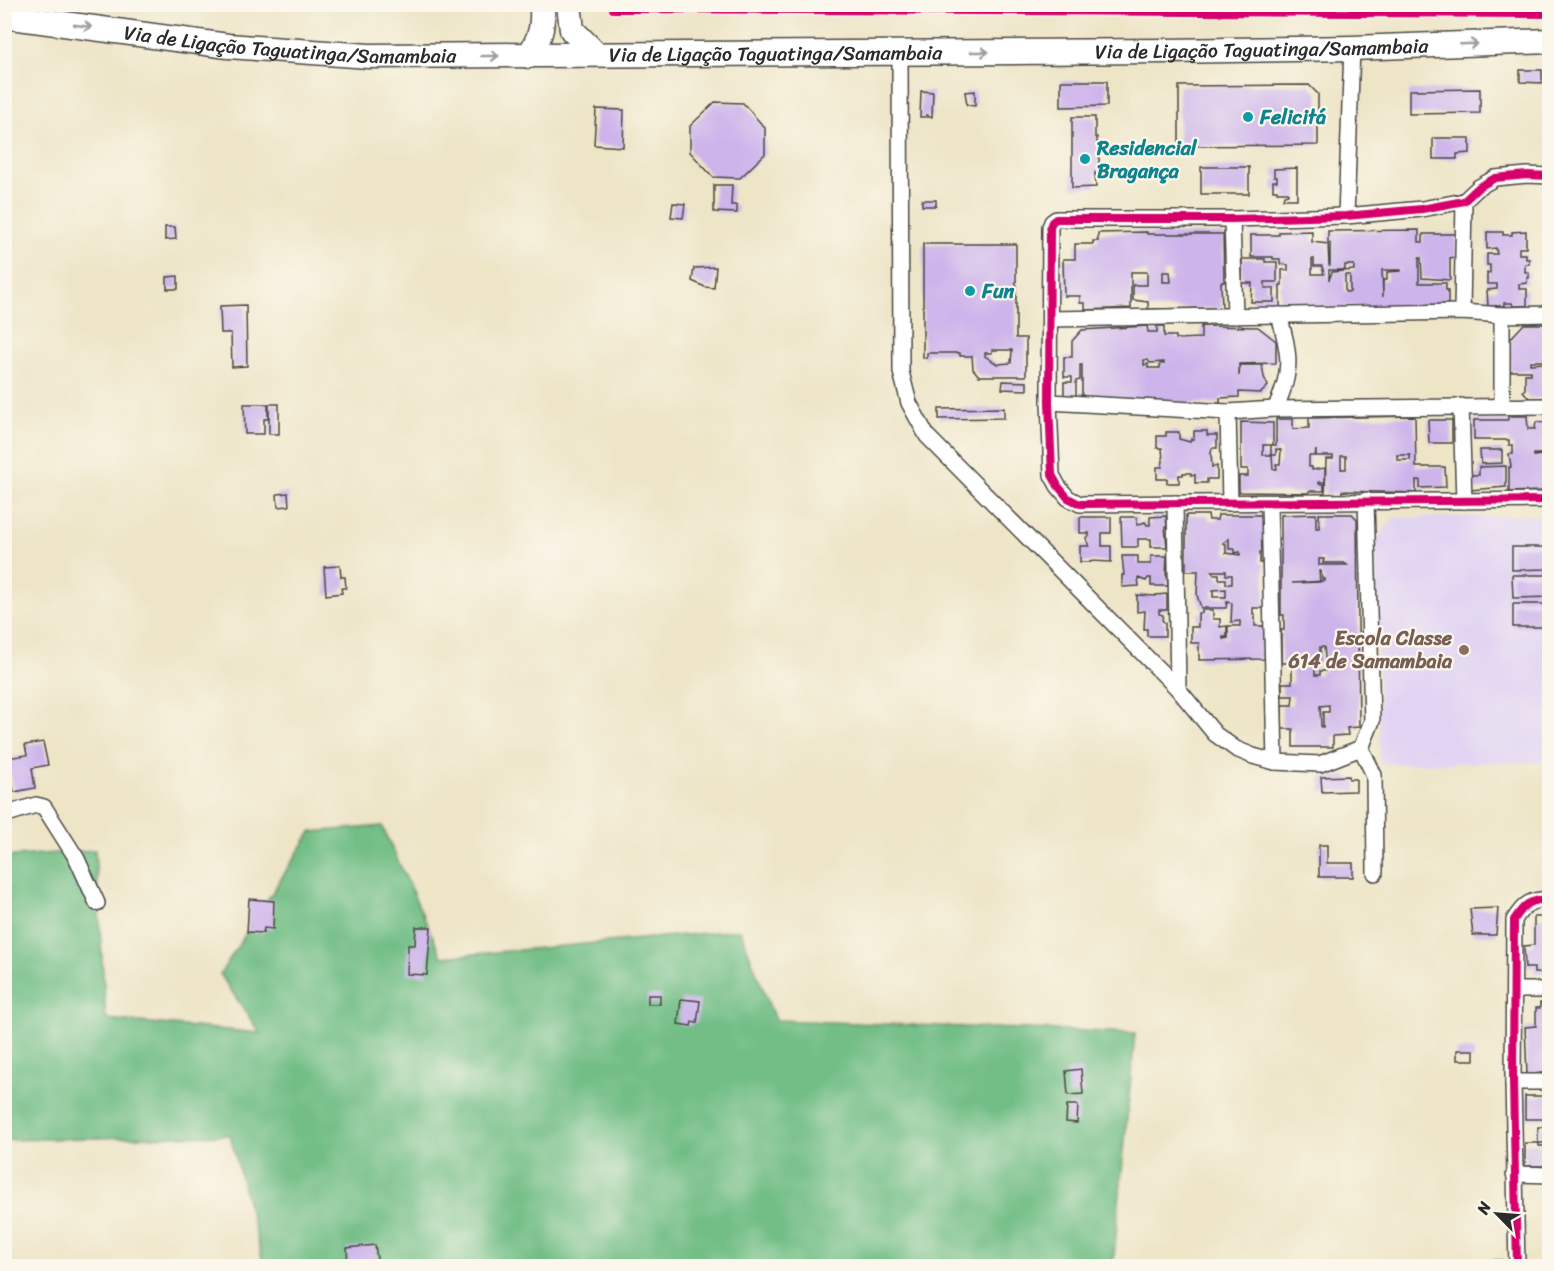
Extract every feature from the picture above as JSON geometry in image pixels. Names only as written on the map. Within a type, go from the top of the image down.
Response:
[{"type":"main road","points":[[529,56],[540,38],[543,24],[542,4]]},
{"type":"main road","points":[[569,4],[572,30],[596,54]]},
{"type":"main road","name":"Via de Ligação Taguatinga/Samambaia","points":[[4,16],[228,46],[369,56],[1155,51],[1352,48],[1550,41]]},
{"type":"street","points":[[1346,216],[1352,48]]},
{"type":"street","points":[[900,52],[901,372],[909,403],[927,436],[1178,689],[1215,734],[1236,749],[1275,762],[1320,764],[1361,748],[1372,721],[1366,500]]},
{"type":"street","points":[[1550,176],[1527,175],[1494,178],[1464,201],[1422,209],[1346,216],[1232,219],[1056,219],[1050,227],[1049,402],[1052,475],[1068,498],[1080,504],[1550,500]]},
{"type":"street","points":[[1462,312],[1464,201]]},
{"type":"street","points":[[1232,219],[1235,316]]},
{"type":"street","points":[[1051,319],[1462,312],[1502,315],[1550,314]]},
{"type":"street","points":[[1275,409],[1286,385],[1288,358],[1279,315]]},
{"type":"street","points":[[1502,315],[1502,406]]},
{"type":"street","points":[[1049,402],[1228,412],[1275,409],[1550,406]]},
{"type":"street","points":[[1461,406],[1464,501]]},
{"type":"street","points":[[1228,412],[1230,503]]},
{"type":"street","points":[[1175,503],[1178,689]]},
{"type":"street","points":[[1269,503],[1275,762]]},
{"type":"street","points":[[1361,748],[1374,775],[1375,873]]},
{"type":"street","points":[[4,815],[36,805],[44,807],[77,859],[97,903]]},
{"type":"street","points":[[1517,1266],[1513,1082],[1514,920],[1523,906],[1536,900],[1550,898]]},
{"type":"street","points":[[1515,990],[1550,990]]},
{"type":"street","points":[[1513,1082],[1550,1082]]},
{"type":"street","points":[[1514,1174],[1550,1174]]},
{"type":"shaded area","name":"Escola Classe 614 de Samambaia","points":[[1549,515],[1549,762],[1380,764],[1376,538],[1394,518]]},
{"type":"green space","points":[[382,826],[442,957],[740,930],[775,1020],[1135,1033],[1113,1266],[264,1266],[230,1135],[5,1140],[4,857],[95,850],[106,1019],[260,1033],[220,974],[311,832]]},
{"type":"building","points":[[1520,70],[1542,70],[1542,83],[1520,82]]},
{"type":"building","points":[[1061,81],[1107,81],[1107,106],[1061,107]]},
{"type":"building","name":"Felicitá","points":[[1309,85],[1318,94],[1318,145],[1179,146],[1179,86]]},
{"type":"building","points":[[1480,89],[1480,113],[1409,114],[1409,90]]},
{"type":"building","points":[[921,91],[933,92],[932,117],[926,115],[926,117],[920,117]]},
{"type":"building","points":[[975,91],[975,106],[967,105],[965,92]]},
{"type":"building","points":[[715,102],[743,103],[765,128],[765,154],[740,178],[713,177],[690,152],[690,126]]},
{"type":"building","points":[[596,109],[624,110],[623,147],[594,145]]},
{"type":"building","name":"Residencial Bragança","points":[[1072,117],[1095,117],[1099,166],[1108,166],[1108,173],[1097,175],[1095,173],[1096,187],[1072,188]]},
{"type":"building","points":[[1433,138],[1470,138],[1470,153],[1457,154],[1457,159],[1433,159]]},
{"type":"building","points":[[1201,167],[1249,167],[1249,194],[1201,194]]},
{"type":"building","points":[[1297,168],[1297,199],[1283,199],[1288,192],[1273,190],[1273,181],[1277,181],[1277,177],[1274,177],[1274,169]]},
{"type":"building","points":[[714,185],[732,185],[731,205],[737,205],[737,213],[714,212]]},
{"type":"building","points":[[922,200],[936,200],[936,206],[922,206]]},
{"type":"building","points":[[673,203],[685,204],[683,218],[671,217]]},
{"type":"building","points":[[165,227],[175,227],[176,239],[165,240]]},
{"type":"building","points":[[1419,230],[1419,242],[1423,242],[1423,234],[1456,234],[1456,257],[1450,258],[1450,280],[1422,278],[1421,258],[1419,258],[1419,283],[1446,283],[1448,304],[1419,305],[1419,307],[1345,306],[1345,309],[1280,309],[1282,270],[1288,270],[1288,265],[1280,264],[1280,259],[1273,259],[1273,257],[1251,257],[1251,235],[1279,235],[1279,232],[1312,231],[1312,242],[1328,244],[1330,265],[1328,231]],"holes":[[[1312,259],[1314,259],[1314,266],[1322,266],[1324,274],[1312,274]],[[1345,265],[1354,265],[1354,270],[1332,272],[1329,280],[1329,270],[1345,270]],[[1382,270],[1401,270],[1387,272],[1387,280],[1383,280],[1383,297]],[[1345,275],[1350,275],[1350,292],[1345,292]]]},
{"type":"building","points":[[1526,231],[1526,248],[1519,248],[1519,254],[1526,254],[1526,259],[1529,259],[1529,264],[1525,264],[1525,272],[1529,272],[1529,278],[1527,278],[1527,283],[1519,284],[1519,289],[1527,289],[1527,306],[1513,306],[1512,303],[1504,303],[1504,306],[1488,306],[1487,290],[1497,289],[1497,284],[1487,284],[1490,265],[1487,265],[1487,254],[1497,254],[1496,248],[1487,249],[1487,232],[1503,232],[1503,235],[1512,235],[1512,232]]},
{"type":"building","points":[[1098,233],[1223,234],[1222,308],[1148,309],[1148,302],[1133,300],[1133,285],[1147,285],[1147,272],[1131,272],[1131,308],[1085,310],[1085,303],[1080,303],[1080,296],[1064,296],[1063,259],[1075,259],[1075,244],[1093,244],[1093,241],[1098,241]],"holes":[[[1163,272],[1170,272],[1171,282],[1163,282]]]},
{"type":"building","name":"Fun","points":[[923,244],[1016,244],[1016,338],[1026,338],[1026,376],[979,376],[973,369],[972,356],[960,356],[960,353],[927,353],[927,358],[923,358]],"holes":[[[992,350],[1012,350],[1011,363],[997,364],[985,356],[985,353],[992,353]]]},
{"type":"building","points":[[1242,259],[1265,259],[1265,262],[1277,262],[1277,282],[1265,282],[1265,288],[1274,288],[1274,302],[1251,302],[1252,283],[1242,283]]},
{"type":"building","points":[[716,267],[714,288],[692,281],[694,268]]},
{"type":"building","points":[[178,276],[178,289],[167,289],[167,277]]},
{"type":"building","points":[[246,305],[247,366],[232,367],[231,333],[221,333],[220,306]]},
{"type":"building","points":[[1524,324],[1550,324],[1550,354],[1545,354],[1545,361],[1530,361],[1530,364],[1545,363],[1545,374],[1550,374],[1550,398],[1529,398],[1523,391],[1525,374],[1531,374],[1531,371],[1510,371],[1510,361],[1506,361],[1506,355],[1510,354],[1510,339]]},
{"type":"building","points":[[1147,326],[1148,332],[1157,332],[1157,326],[1164,326],[1164,336],[1176,336],[1176,339],[1201,338],[1201,326],[1258,327],[1276,341],[1276,363],[1239,364],[1239,376],[1240,365],[1262,365],[1268,386],[1261,393],[1239,392],[1239,397],[1220,398],[1220,403],[1100,404],[1082,401],[1082,365],[1080,365],[1080,380],[1076,381],[1076,403],[1064,398],[1064,382],[1072,382],[1072,377],[1064,377],[1064,357],[1072,357],[1072,341],[1082,330]],"holes":[[[1144,360],[1150,363],[1164,362],[1164,364],[1160,364],[1160,368],[1148,368],[1148,364],[1144,365]]]},
{"type":"building","points":[[1003,381],[1027,382],[1027,390],[1002,389]]},
{"type":"building","points":[[244,404],[268,404],[268,419],[264,419],[264,434],[245,434]]},
{"type":"building","points":[[269,404],[279,404],[279,434],[269,434]]},
{"type":"building","points":[[1004,408],[1004,418],[939,419],[939,409]]},
{"type":"building","points":[[1415,416],[1416,467],[1445,467],[1446,487],[1420,488],[1420,480],[1416,480],[1416,493],[1342,491],[1342,494],[1325,494],[1326,459],[1333,459],[1333,456],[1316,456],[1316,450],[1315,456],[1309,456],[1309,467],[1312,467],[1312,470],[1325,468],[1325,482],[1319,482],[1319,484],[1324,484],[1324,491],[1309,491],[1309,493],[1239,492],[1239,476],[1248,476],[1248,469],[1241,469],[1241,422],[1273,423],[1273,445],[1276,445],[1276,419],[1293,419],[1293,429],[1309,428],[1309,418]],"holes":[[[1263,445],[1271,445],[1271,455],[1263,455]],[[1276,449],[1281,450],[1280,464],[1276,464],[1277,469],[1273,469],[1272,455],[1276,455]],[[1397,455],[1410,455],[1410,460],[1397,460]],[[1341,456],[1346,456],[1346,469],[1341,469]]]},
{"type":"building","points":[[1508,416],[1527,416],[1528,429],[1535,429],[1536,422],[1546,423],[1545,416],[1550,416],[1550,489],[1509,492],[1509,467],[1511,467],[1509,454],[1513,454],[1513,445],[1509,445],[1509,440],[1474,440],[1474,420],[1508,420]],"holes":[[[1542,442],[1546,442],[1546,454],[1534,456],[1534,454],[1542,454]]]},
{"type":"building","points":[[1428,420],[1452,420],[1452,443],[1429,443]]},
{"type":"building","points":[[1194,431],[1207,431],[1207,435],[1217,435],[1217,448],[1212,448],[1211,453],[1212,467],[1217,466],[1217,479],[1207,479],[1207,483],[1195,483],[1195,475],[1183,473],[1179,475],[1179,483],[1167,483],[1167,479],[1157,479],[1157,467],[1162,467],[1163,461],[1162,448],[1157,448],[1157,436],[1166,436],[1166,432],[1179,432],[1179,439],[1190,442],[1194,439]]},
{"type":"building","points":[[1480,450],[1502,450],[1502,463],[1481,464]]},
{"type":"building","points":[[1506,466],[1506,487],[1470,490],[1470,475],[1479,475],[1479,467]]},
{"type":"building","points":[[288,493],[289,506],[278,507],[277,494]]},
{"type":"building","points":[[1316,514],[1316,528],[1319,528],[1319,514],[1352,514],[1357,519],[1359,727],[1347,728],[1348,735],[1333,736],[1333,747],[1293,747],[1293,729],[1282,729],[1282,705],[1292,705],[1293,696],[1282,696],[1282,683],[1292,683],[1292,663],[1281,663],[1281,630],[1284,630],[1284,615],[1281,615],[1281,515]],"holes":[[[1319,559],[1324,559],[1323,563],[1347,565],[1319,565]],[[1319,571],[1321,571],[1322,579],[1325,581],[1320,581]],[[1320,647],[1324,647],[1325,671],[1320,671],[1320,675],[1315,675],[1315,665],[1308,665],[1308,663],[1320,663]],[[1329,705],[1329,712],[1323,712],[1323,727],[1321,727],[1320,706]]]},
{"type":"building","points":[[1186,515],[1208,515],[1209,520],[1217,520],[1218,515],[1264,515],[1264,552],[1260,552],[1260,563],[1264,563],[1265,608],[1253,608],[1253,614],[1255,614],[1255,626],[1266,626],[1265,659],[1199,660],[1199,643],[1191,643],[1191,627],[1198,627],[1198,613],[1202,613],[1202,610],[1213,610],[1213,619],[1220,619],[1220,627],[1227,626],[1227,637],[1223,639],[1228,638],[1228,626],[1240,626],[1240,621],[1231,622],[1232,603],[1227,602],[1226,608],[1201,608],[1197,595],[1198,571],[1186,571]],"holes":[[[1229,539],[1229,549],[1235,549],[1235,553],[1240,552],[1240,555],[1226,553],[1226,544],[1223,543]],[[1212,571],[1226,571],[1226,575],[1232,575],[1232,584],[1226,584],[1226,579],[1219,579],[1219,574],[1213,574]],[[1226,589],[1226,597],[1213,597],[1213,590]]]},
{"type":"building","points":[[1166,516],[1167,547],[1151,547],[1151,539],[1138,539],[1138,547],[1122,547],[1121,517],[1137,517],[1137,525],[1145,522],[1150,525],[1150,517]]},
{"type":"building","points":[[1080,517],[1111,517],[1111,533],[1102,533],[1102,546],[1111,546],[1111,562],[1080,562],[1080,546],[1089,546],[1086,538],[1089,533],[1080,533]]},
{"type":"building","points":[[1512,547],[1550,547],[1550,569],[1512,570]]},
{"type":"building","points":[[1122,556],[1138,556],[1138,564],[1151,564],[1151,556],[1167,556],[1168,586],[1151,586],[1151,578],[1146,581],[1138,578],[1139,586],[1122,587],[1122,575],[1124,575]]},
{"type":"building","points":[[340,566],[341,577],[345,577],[346,588],[341,588],[342,593],[326,595],[324,567]]},
{"type":"building","points":[[1512,575],[1550,575],[1550,597],[1513,598]]},
{"type":"building","points":[[1167,594],[1167,610],[1159,610],[1165,623],[1165,636],[1147,636],[1147,629],[1144,629],[1145,611],[1137,612],[1137,595]]},
{"type":"building","points":[[1513,604],[1550,604],[1550,627],[1513,627]]},
{"type":"building","points":[[43,742],[48,765],[32,768],[35,788],[14,792],[7,758],[27,755],[25,745]]},
{"type":"building","points":[[1349,776],[1349,779],[1356,779],[1356,791],[1322,792],[1321,777]]},
{"type":"building","points":[[1319,845],[1327,845],[1327,863],[1353,863],[1353,877],[1319,877]]},
{"type":"building","points":[[249,899],[274,901],[273,929],[264,928],[263,933],[247,932]]},
{"type":"building","points":[[1498,908],[1496,935],[1473,935],[1470,909]]},
{"type":"building","points":[[1534,917],[1550,917],[1550,945],[1547,945],[1550,973],[1534,973],[1534,968],[1525,968],[1524,946],[1534,945]]},
{"type":"building","points":[[416,927],[431,927],[427,975],[407,974],[408,945],[415,945]]},
{"type":"building","points":[[648,995],[660,995],[660,1004],[648,1004]]},
{"type":"building","points":[[681,999],[700,1001],[697,1023],[692,1022],[691,1026],[678,1024]]},
{"type":"building","points":[[1540,1003],[1550,1003],[1548,1072],[1527,1075],[1525,1027],[1536,1026],[1536,1008],[1540,1008]]},
{"type":"building","points":[[1457,1050],[1474,1050],[1474,1060],[1457,1060]]},
{"type":"building","points":[[1081,1069],[1083,1094],[1068,1095],[1066,1071]]},
{"type":"building","points":[[1525,1096],[1550,1096],[1550,1119],[1525,1119]]},
{"type":"building","points":[[1067,1105],[1078,1105],[1077,1123],[1066,1122]]},
{"type":"building","points":[[1544,1122],[1550,1122],[1550,1143],[1539,1143],[1539,1146],[1550,1146],[1550,1166],[1525,1166],[1525,1143],[1538,1143],[1538,1127],[1543,1127]]},
{"type":"building","points":[[375,1245],[378,1266],[348,1266],[347,1248]]},
{"type":"building","points":[[1490,1260],[1502,1260],[1503,1266],[1490,1266]]},
{"type":"cycle path","points":[[613,9],[1550,14]]},
{"type":"cycle path","points":[[1550,176],[1527,175],[1495,178],[1479,187],[1464,201],[1422,209],[1346,216],[1232,219],[1056,219],[1050,227],[1049,402],[1052,475],[1068,498],[1080,504],[1550,500]]},
{"type":"cycle path","points":[[1517,1266],[1513,1082],[1514,920],[1529,904],[1537,900],[1550,899]]},
{"type":"place","name":"Felicitá","points":[[1248,117]]},
{"type":"place","name":"Residencial Bragança","points":[[1085,159]]},
{"type":"place","name":"Fun","points":[[970,291]]},
{"type":"place","name":"Escola Classe 614 de Samambaia","points":[[1464,650]]}]
